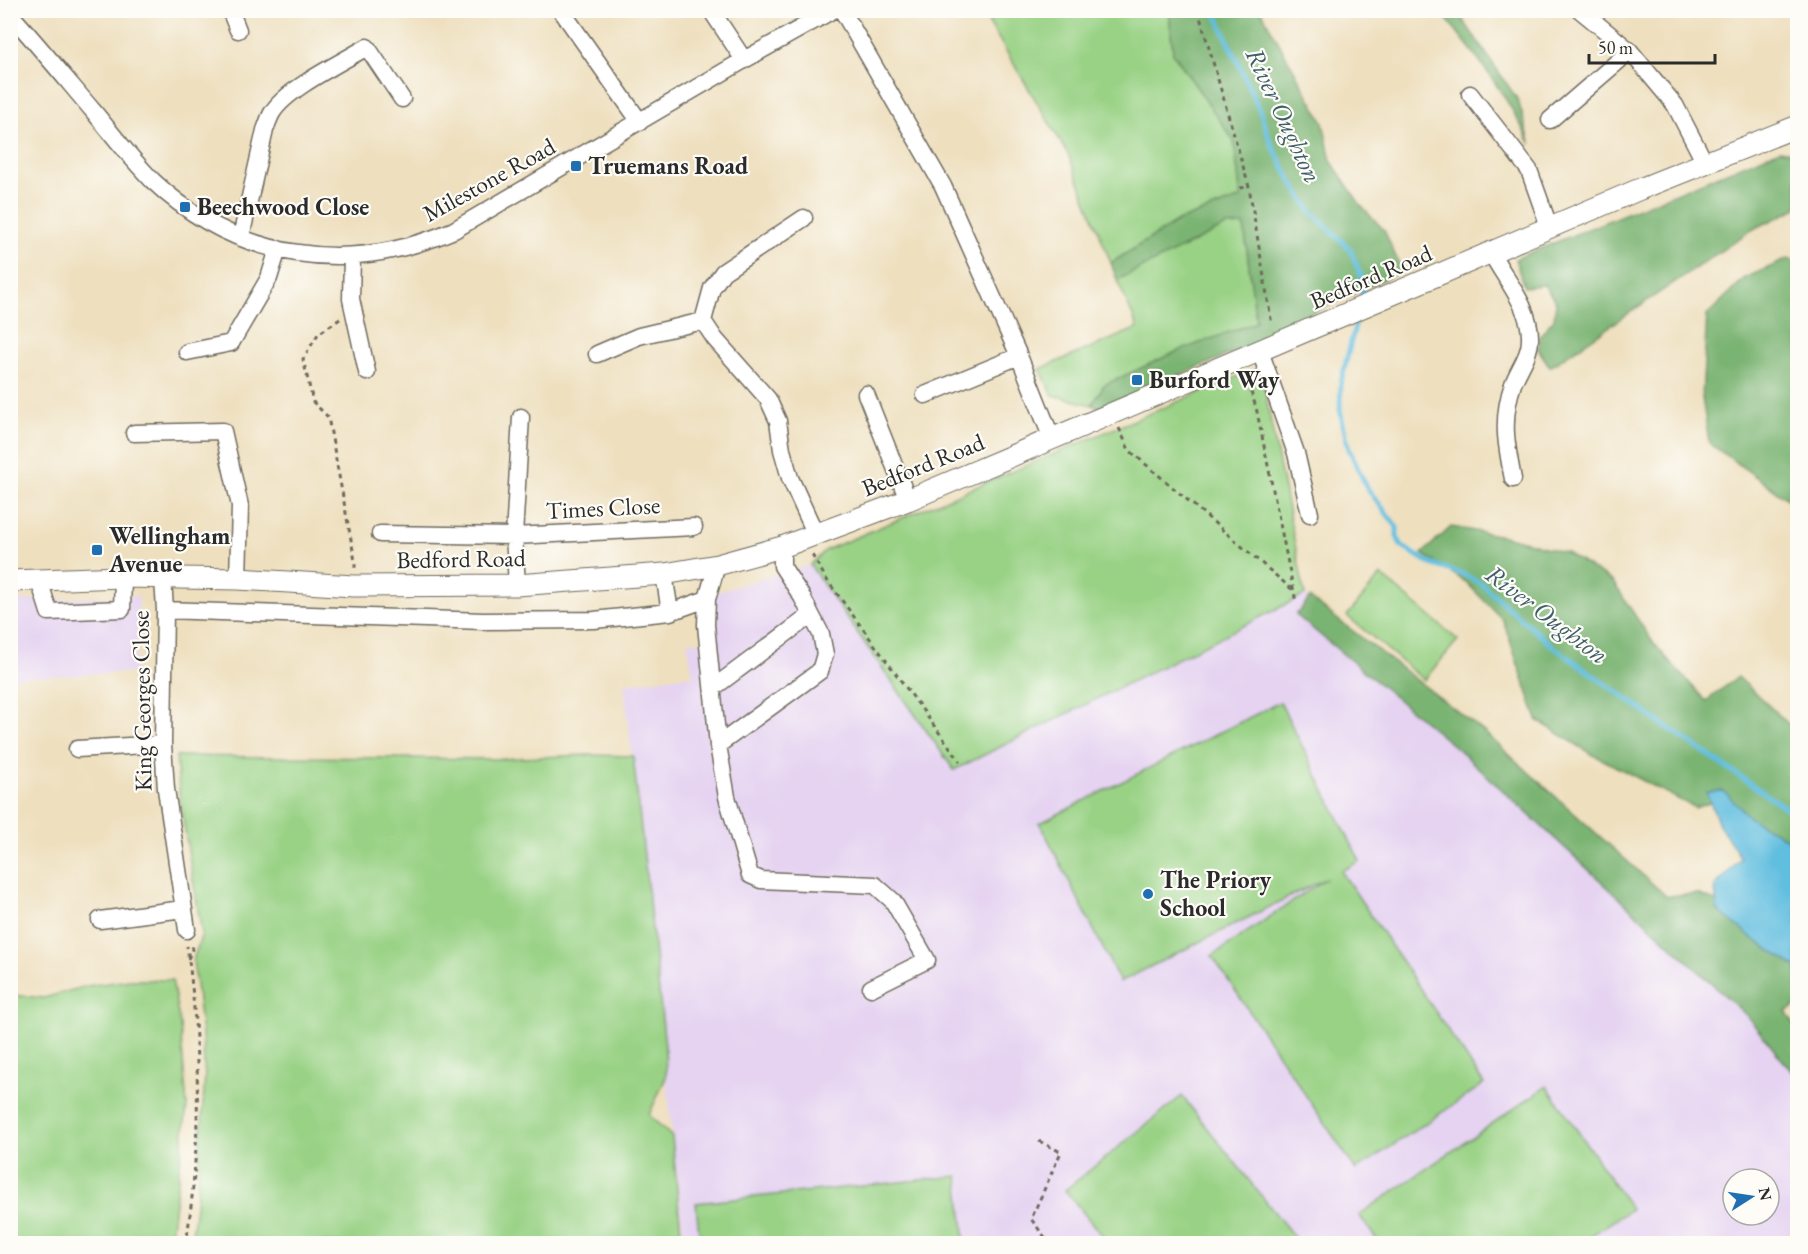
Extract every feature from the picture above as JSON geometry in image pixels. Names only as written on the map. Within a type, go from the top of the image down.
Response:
[{"type":"main road","name":"Bedford Road","points":[[10,581],[123,577],[238,579],[354,586],[517,585],[664,574],[717,565],[782,547],[908,500],[1797,126]]},
{"type":"street","points":[[230,10],[238,30]]},
{"type":"street","points":[[561,10],[640,122]]},
{"type":"street","points":[[711,10],[744,60]]},
{"type":"street","name":"Milestone Road","points":[[10,14],[153,180],[185,207],[221,229],[278,249],[324,256],[352,256],[402,249],[454,230],[833,10]]},
{"type":"street","points":[[842,10],[942,186],[1020,356],[1052,439]]},
{"type":"street","points":[[1580,10],[1630,51],[1676,105],[1705,163]]},
{"type":"street","points":[[241,237],[265,130],[272,113],[287,97],[367,46],[402,99]]},
{"type":"street","points":[[1550,120],[1630,51]]},
{"type":"street","points":[[1470,94],[1529,170],[1550,229]]},
{"type":"street","points":[[804,218],[723,272],[711,288],[703,321],[715,339],[768,399],[777,421],[782,450],[810,537]]},
{"type":"street","points":[[187,352],[231,343],[269,278],[278,249]]},
{"type":"street","points":[[1492,254],[1525,315],[1530,337],[1527,355],[1509,396],[1505,416],[1506,442],[1513,479]]},
{"type":"street","points":[[352,256],[351,299],[367,372]]},
{"type":"street","points":[[597,354],[639,336],[703,321]]},
{"type":"street","points":[[1268,348],[1310,514]]},
{"type":"street","points":[[924,395],[1020,356]]},
{"type":"street","points":[[866,394],[908,500]]},
{"type":"street","name":"Times Close","points":[[517,585],[514,536],[521,417]]},
{"type":"street","points":[[134,433],[223,431],[240,506],[238,579]]},
{"type":"street","name":"Times Close","points":[[380,534],[514,536],[694,527]]},
{"type":"street","points":[[718,745],[820,672],[825,654],[821,634],[782,566],[782,547]]},
{"type":"street","points":[[717,565],[707,599],[706,625],[718,745],[727,797],[750,875],[761,880],[875,885],[893,901],[927,960],[871,988]]},
{"type":"street","points":[[664,574],[670,612]]},
{"type":"street","points":[[39,580],[49,612],[122,609],[123,577]]},
{"type":"street","name":"King Georges Close","points":[[163,578],[165,610],[163,744],[166,789],[187,930]]},
{"type":"street","points":[[165,610],[483,621],[594,621],[670,612],[707,599]]},
{"type":"street","points":[[713,688],[811,615]]},
{"type":"street","points":[[77,749],[163,744]]},
{"type":"street","points":[[100,920],[183,909]]},
{"type":"path","points":[[1198,10],[1249,187],[1268,348]]},
{"type":"path","points":[[1240,188],[1249,187]]},
{"type":"path","points":[[340,319],[318,334],[303,359],[312,402],[328,417],[355,561],[354,573]]},
{"type":"path","points":[[1240,359],[1257,407],[1296,602]]},
{"type":"path","points":[[1112,415],[1129,450],[1294,591]]},
{"type":"path","points":[[810,537],[827,580],[960,761]]},
{"type":"path","points":[[186,1244],[198,1115],[198,1065],[185,935],[187,930]]},
{"type":"path","points":[[1039,1141],[1061,1152],[1030,1219],[1050,1244]]},
{"type":"shaded area","name":"The Priory School","points":[[810,565],[954,770],[1305,595],[1612,857],[1797,1069],[1797,1243],[684,1243],[624,684],[693,675],[687,641],[703,642],[707,595]]},
{"type":"shaded area","points":[[139,596],[135,672],[11,678],[10,601]]},
{"type":"green space","points":[[982,11],[1169,11],[1173,53],[1234,141],[1241,198],[1178,221],[1111,263],[1068,154]]},
{"type":"green space","points":[[1169,11],[1261,11],[1323,122],[1331,161],[1362,207],[1384,230],[1402,271],[1259,338],[1257,343],[1101,408],[1092,405],[1104,385],[1176,352],[1256,322],[1244,225],[1226,226],[1117,280],[1111,263],[1178,221],[1241,198],[1234,141],[1173,53]]},
{"type":"green space","points":[[1440,11],[1457,11],[1518,100],[1531,145],[1490,75]]},
{"type":"green space","points":[[1780,150],[1797,153],[1797,208],[1750,231],[1550,367],[1538,349],[1541,334],[1554,319],[1556,302],[1544,285],[1524,287],[1515,259]]},
{"type":"green space","points":[[1244,225],[1256,323],[1176,352],[1104,385],[1092,405],[1053,395],[1040,369],[1138,328],[1117,280],[1226,226]]},
{"type":"green space","points":[[1788,259],[1798,262],[1797,506],[1709,443],[1702,397],[1707,315],[1745,278]]},
{"type":"green space","points":[[1260,367],[1305,595],[954,770],[810,565],[826,550]]},
{"type":"green space","points":[[1451,527],[1504,536],[1567,553],[1613,582],[1654,644],[1706,701],[1738,677],[1797,732],[1797,869],[1718,800],[1695,808],[1590,753],[1537,720],[1503,620],[1466,582],[1422,554]]},
{"type":"green space","points":[[1381,575],[1458,640],[1424,680],[1347,616]]},
{"type":"green space","points":[[1310,598],[1483,731],[1666,896],[1698,894],[1762,920],[1797,948],[1797,1005],[1786,1012],[1797,1029],[1797,1078],[1746,1015],[1460,751],[1296,615]]},
{"type":"green space","points":[[1280,702],[1360,861],[1341,871],[1484,1084],[1356,1170],[1212,956],[1327,878],[1120,982],[1040,823]]},
{"type":"green space","points":[[588,755],[633,756],[665,1046],[666,1077],[649,1115],[672,1137],[682,1243],[191,1243],[196,1206],[205,1077],[193,960],[202,934],[180,801],[176,756],[498,759]]},
{"type":"green space","points":[[130,980],[172,980],[180,1025],[187,1106],[170,1243],[11,1243],[11,995],[44,998],[87,986]]},
{"type":"green space","points":[[1547,1086],[1631,1209],[1580,1243],[1379,1243],[1359,1215]]},
{"type":"green space","points":[[1182,1096],[1299,1243],[1108,1243],[1065,1190]]},
{"type":"green space","points":[[958,1176],[965,1243],[700,1243],[696,1203]]},
{"type":"water","points":[[1724,791],[1750,818],[1797,844],[1797,968],[1759,943],[1717,910],[1715,886],[1741,858],[1720,827],[1706,792]]},
{"type":"waterway","name":"River Oughton","points":[[1214,10],[1260,111],[1271,143],[1291,181],[1310,210],[1350,249],[1364,284],[1361,302]]},
{"type":"waterway","name":"River Oughton","points":[[1358,314],[1341,382],[1340,409],[1349,449],[1367,488],[1397,527],[1397,536],[1401,546],[1431,564],[1479,582],[1551,645],[1798,816]]},
{"type":"place","name":"Truemans Road","points":[[576,166]]},
{"type":"place","name":"Beechwood Close","points":[[185,207]]},
{"type":"place","name":"Burford Way","points":[[1137,380]]},
{"type":"place","name":"Wellingham Avenue","points":[[97,550]]},
{"type":"place","name":"The Priory School","points":[[1148,894]]}]
